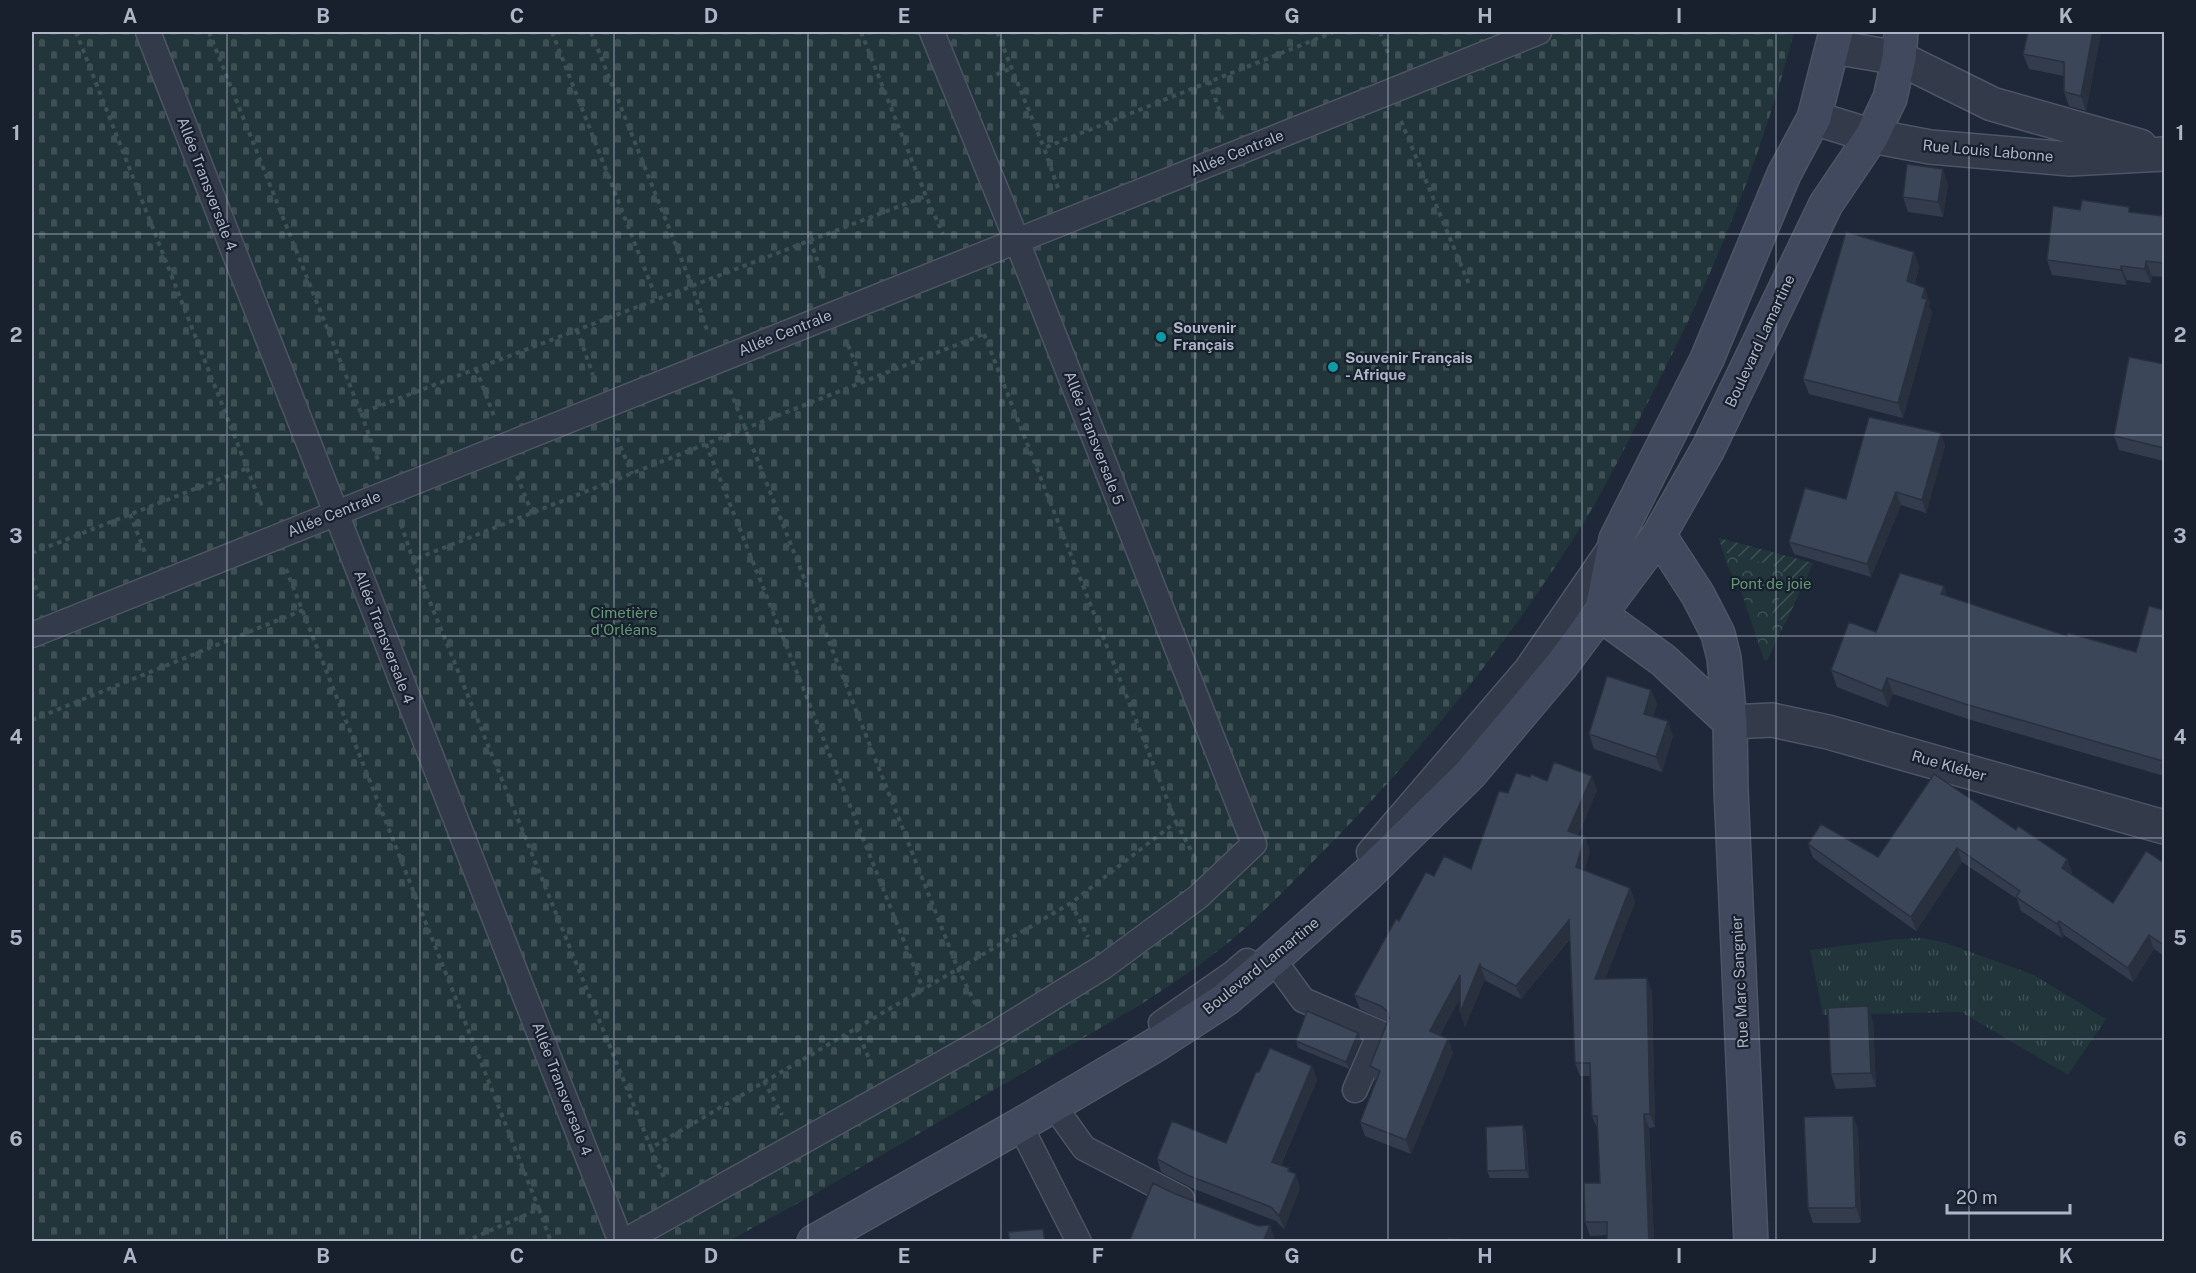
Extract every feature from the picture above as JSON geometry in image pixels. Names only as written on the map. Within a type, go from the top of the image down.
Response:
[{"type":"street","name":"Boulevard Lamartine","points":[[814,1242],[1053,1106],[1172,1035],[1226,999],[1369,873],[1470,774],[1562,666],[1601,615],[1659,535],[1708,449],[1826,204],[1872,136],[1890,98],[1900,45],[1834,40],[1814,118],[1784,174],[1707,359],[1616,539],[1601,615]]},
{"type":"street","name":"Rue Louis Labonne","points":[[1900,45],[1992,105],[2164,154]]},
{"type":"street","name":"Rue Louis Labonne","points":[[1814,118],[1872,136],[1930,147],[2070,159],[2164,154]]},
{"type":"street","name":"Rue Marc Sangnier","points":[[1659,535],[1698,595],[1718,634],[1724,658],[1730,722],[1751,1242]]},
{"type":"street","points":[[1601,615],[1663,660],[1730,722]]},
{"type":"street","name":"Rue Kléber","points":[[1730,722],[1773,720],[1828,732],[2164,827]]},
{"type":"lane","name":"Allée Transversale 4","points":[[148,32],[622,1242]]},
{"type":"lane","name":"Allée Transversale 5","points":[[932,32],[1017,241],[1254,844],[1198,897],[1120,955],[991,1036]]},
{"type":"lane","name":"Allée Centrale","points":[[32,634],[1539,32]]},
{"type":"lane","points":[[798,1242],[1037,1107],[1233,973],[1375,847],[1527,668],[1616,539]]},
{"type":"lane","points":[[1273,959],[1303,1000],[1380,1033],[1355,1090]]},
{"type":"lane","points":[[622,1242],[991,1036]]},
{"type":"lane","points":[[1053,1106],[1084,1148],[1186,1201],[1208,1209]]},
{"type":"lane","points":[[1020,1125],[1079,1242]]},
{"type":"path","points":[[76,32],[551,1242]]},
{"type":"path","points":[[209,32],[361,413],[390,492]]},
{"type":"path","points":[[552,32],[657,300]]},
{"type":"path","points":[[591,32],[692,286],[717,360]]},
{"type":"path","points":[[861,32],[926,196],[957,265]]},
{"type":"path","points":[[997,32],[1044,148],[1070,220]]},
{"type":"path","points":[[1044,148],[1335,32]]},
{"type":"path","points":[[1209,81],[1235,154]]},
{"type":"path","points":[[1388,92],[1469,284]]},
{"type":"path","points":[[361,413],[926,196]]},
{"type":"path","points":[[810,240],[835,313],[863,382]]},
{"type":"path","points":[[577,330],[604,406]]},
{"type":"path","points":[[984,334],[1176,822],[1071,903],[651,1148],[413,560],[863,382],[984,334]]},
{"type":"path","points":[[476,369],[505,446]]},
{"type":"path","points":[[745,429],[958,969],[991,1036]]},
{"type":"path","points":[[706,444],[923,989]]},
{"type":"path","points":[[32,553],[248,468]]},
{"type":"path","points":[[130,514],[157,584]]},
{"type":"path","points":[[32,720],[303,610]]},
{"type":"path","points":[[464,1242],[539,1209]]},
{"type":"green space","name":"Cimetière d'Orléans","points":[[32,32],[1794,32],[1750,174],[1713,266],[1671,356],[1611,474],[1587,517],[1532,601],[1472,682],[1408,760],[1340,834],[1267,907],[1242,931],[1192,970],[1140,1005],[813,1195],[727,1242],[32,1241]]},
{"type":"green space","name":"Pont de joie","points":[[1719,538],[1813,563],[1767,661],[1764,660],[1741,591],[1727,565]]},
{"type":"green space","points":[[1719,538],[1813,563],[1786,622],[1771,616],[1787,582],[1782,568],[1723,552]]},
{"type":"green space","points":[[1923,938],[1946,943],[2034,975],[2106,1019],[2068,1075],[1961,1012],[1823,1015],[1810,950],[1896,939]]},
{"type":"building","points":[[2028,32],[2093,32],[2081,96],[2064,92],[2064,62],[2023,54]]},
{"type":"building","points":[[1907,164],[1943,169],[1938,202],[1903,197]]},
{"type":"building","points":[[2082,200],[2129,207],[2129,212],[2164,216],[2164,263],[2146,261],[2145,269],[2121,266],[2121,270],[2047,260],[2053,206],[2080,210]]},
{"type":"building","points":[[1846,232],[1914,252],[1907,281],[1925,288],[1922,298],[1927,299],[1898,403],[1803,379]]},
{"type":"building","points":[[2129,357],[2164,364],[2164,448],[2114,436]]},
{"type":"building","points":[[1869,417],[1941,433],[1922,500],[1896,492],[1867,564],[1789,542],[1805,488],[1846,499]]},
{"type":"building","points":[[1900,573],[1944,586],[1941,594],[2067,636],[2068,633],[2136,652],[2149,606],[2164,610],[2164,769],[2161,768],[2163,761],[1965,704],[1887,678],[1882,691],[1831,670],[1849,622],[1876,632]]},
{"type":"building","points":[[1607,676],[1651,690],[1644,714],[1668,721],[1656,757],[1589,734]]},
{"type":"building","points":[[1554,762],[1592,776],[1568,831],[1585,837],[1576,867],[1630,888],[1595,979],[1647,978],[1650,1114],[1644,1114],[1649,1242],[1607,1242],[1607,1222],[1585,1222],[1584,1183],[1600,1183],[1597,1116],[1592,1116],[1590,1063],[1575,1063],[1569,920],[1516,986],[1481,967],[1480,964],[1460,1013],[1460,975],[1430,1031],[1448,1039],[1406,1140],[1360,1122],[1380,1071],[1370,1066],[1389,1018],[1387,1011],[1381,1006],[1354,995],[1396,919],[1399,921],[1426,872],[1434,876],[1444,856],[1471,869],[1499,791],[1508,793],[1516,773],[1530,777],[1531,774],[1547,781]]},
{"type":"building","points":[[1934,774],[2016,830],[2018,826],[2067,859],[2062,868],[2113,903],[2146,851],[2164,863],[2164,945],[2149,935],[2128,968],[2059,921],[2057,924],[2016,897],[2020,891],[1957,848],[1911,917],[1808,844],[1821,824],[1878,857]]},
{"type":"building","points":[[1868,1006],[1871,1073],[1831,1074],[1828,1008]]},
{"type":"building","points":[[1307,1011],[1358,1033],[1346,1062],[1296,1041]]},
{"type":"building","points":[[1270,1048],[1312,1066],[1272,1162],[1289,1168],[1288,1171],[1296,1174],[1279,1216],[1271,1207],[1187,1175],[1157,1159],[1172,1121],[1226,1143],[1256,1072],[1259,1072]]},
{"type":"building","points":[[1853,1116],[1856,1207],[1808,1208],[1804,1117]]},
{"type":"building","points":[[1523,1125],[1526,1170],[1487,1171],[1486,1127]]},
{"type":"building","points":[[1153,1183],[1258,1226],[1270,1225],[1263,1242],[1129,1242]]},
{"type":"building","points":[[1043,1229],[1045,1242],[1010,1242],[1008,1232]]},
{"type":"building","points":[[1449,1238],[1482,1242],[1446,1242]]},
{"type":"place","name":"Souvenir Français","points":[[1161,337]]},
{"type":"place","name":"Souvenir Français - Afrique","points":[[1333,367]]}]
